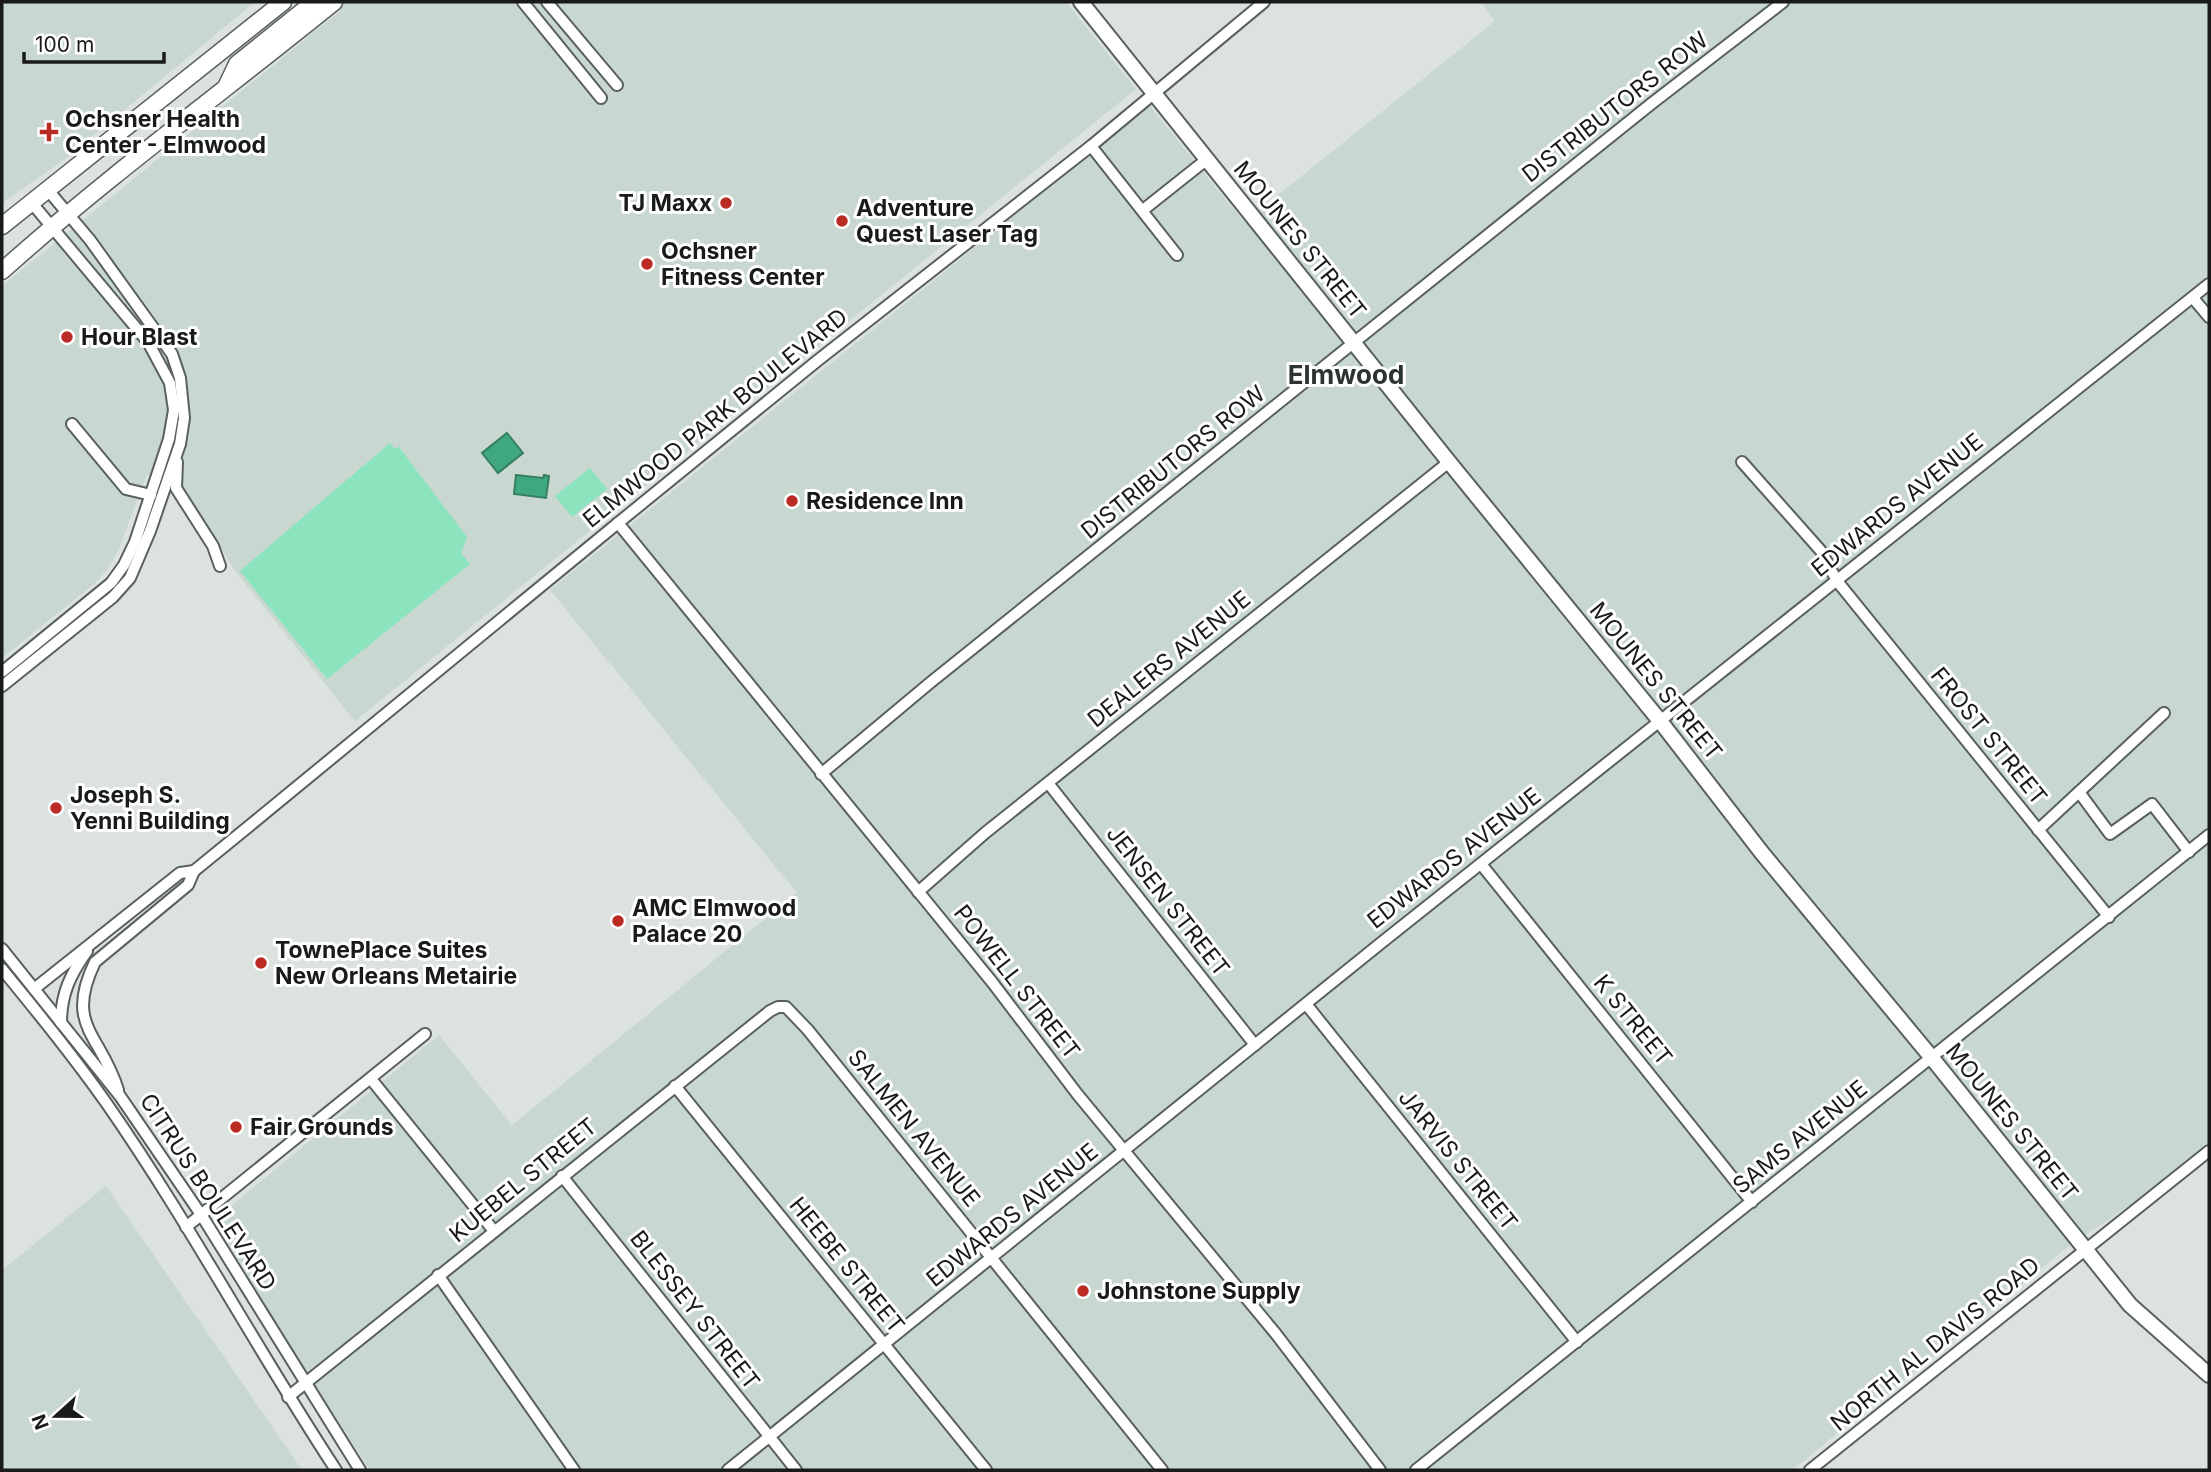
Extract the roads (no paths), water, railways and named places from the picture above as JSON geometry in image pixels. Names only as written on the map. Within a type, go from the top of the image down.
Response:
[{"type":"highway","points":[[2,226],[283,2]]},
{"type":"highway","points":[[225,90],[237,64],[314,2]]},
{"type":"highway","points":[[2,271],[53,225],[334,2]]},
{"type":"highway","points":[[2,218],[31,202]]},
{"type":"main road","name":"MOUNES STREET","points":[[1081,2],[1660,721],[1762,853],[1932,1058],[2130,1305],[2209,1375]]},
{"type":"street","points":[[523,2],[601,98]]},
{"type":"street","points":[[547,2],[617,85]]},
{"type":"street","name":"ELMWOOD PARK BOULEVARD","points":[[82,1005],[82,995],[95,962],[188,885],[194,871],[817,361],[1091,146],[1264,2]]},
{"type":"street","name":"DISTRIBUTORS ROW","points":[[821,774],[931,682],[1651,104],[1783,2]]},
{"type":"street","points":[[1091,146],[1177,255]]},
{"type":"street","points":[[1143,210],[1206,160]]},
{"type":"street","points":[[2,686],[113,597],[130,578],[150,531],[177,450],[184,418],[183,394],[172,354],[90,240],[47,190]]},
{"type":"street","points":[[2,672],[111,583],[124,565],[151,495],[169,439],[174,410],[170,383],[148,342],[53,225],[31,202]]},
{"type":"street","name":"EDWARDS AVENUE","points":[[728,1470],[1481,863],[2209,284]]},
{"type":"street","points":[[2193,298],[2209,317]]},
{"type":"street","points":[[72,424],[126,489],[151,495]]},
{"type":"street","points":[[177,450],[176,488],[213,546],[220,566]]},
{"type":"street","name":"DEALERS AVENUE","points":[[918,892],[985,833],[1449,462]]},
{"type":"street","name":"FROST STREET","points":[[1742,462],[1821,551],[1836,581],[2109,916]]},
{"type":"street","name":"POWELL STREET","points":[[618,523],[992,982],[1078,1095],[1276,1334],[1380,1470]]},
{"type":"street","points":[[2038,830],[2164,713]]},
{"type":"street","name":"JENSEN STREET","points":[[1048,783],[1255,1045]]},
{"type":"street","points":[[2079,792],[2110,834],[2152,804],[2189,852]]},
{"type":"street","name":"SAMS AVENUE","points":[[1416,1470],[2209,835]]},
{"type":"street","name":"K STREET","points":[[1481,863],[1752,1202]]},
{"type":"street","name":"ELMWOOD PARK BOULEVARD","points":[[34,989],[180,873],[194,871]]},
{"type":"street","name":"ELMWOOD PARK BOULEVARD","points":[[74,1059],[62,1031],[64,990],[73,971],[95,941]]},
{"type":"street","name":"CITRUS BOULEVARD","points":[[2,949],[120,1096],[202,1216],[360,1470]]},
{"type":"street","name":"CITRUS BOULEVARD","points":[[2,969],[88,1077],[186,1227],[288,1397],[336,1470]]},
{"type":"street","points":[[18,969],[36,978],[50,976]]},
{"type":"street","name":"JARVIS STREET","points":[[1306,1004],[1577,1342]]},
{"type":"street","points":[[44,1021],[61,1022],[82,1005]]},
{"type":"street","points":[[82,1005],[84,1021],[112,1069],[120,1096]]},
{"type":"street","name":"KUEBEL STREET","points":[[288,1397],[770,1011],[778,1007],[786,1007],[789,1010]]},
{"type":"street","name":"SALMEN AVENUE","points":[[789,1010],[1162,1470]]},
{"type":"street","points":[[186,1227],[425,1034]]},
{"type":"street","points":[[88,1077],[97,1078],[122,1110],[140,1126]]},
{"type":"street","points":[[371,1079],[494,1231]]},
{"type":"street","name":"HEEBE STREET","points":[[675,1086],[986,1470]]},
{"type":"street","name":"NORTH AL DAVIS ROAD","points":[[1810,1470],[2209,1151]]},
{"type":"street","name":"BLESSEY STREET","points":[[562,1176],[796,1470]]},
{"type":"street","points":[[438,1275],[574,1470]]},
{"type":"place","name":"Ochsner Health Center - Elmwood","points":[[49,132]]},
{"type":"place","name":"TJ Maxx","points":[[726,203]]},
{"type":"place","name":"Adventure Quest Laser Tag","points":[[842,221]]},
{"type":"place","name":"Ochsner Fitness Center","points":[[647,264]]},
{"type":"place","name":"Hour Blast","points":[[67,337]]},
{"type":"place","name":"Residence Inn","points":[[792,501]]},
{"type":"place","name":"Joseph S. Yenni Building","points":[[56,808]]},
{"type":"place","name":"AMC Elmwood Palace 20","points":[[618,921]]},
{"type":"place","name":"TownePlace Suites New Orleans Metairie","points":[[261,963]]},
{"type":"place","name":"Fair Grounds","points":[[236,1127]]},
{"type":"place","name":"Johnstone Supply","points":[[1083,1291]]},
{"type":"district","name":"Elmwood","points":[[1346,375]]}]
